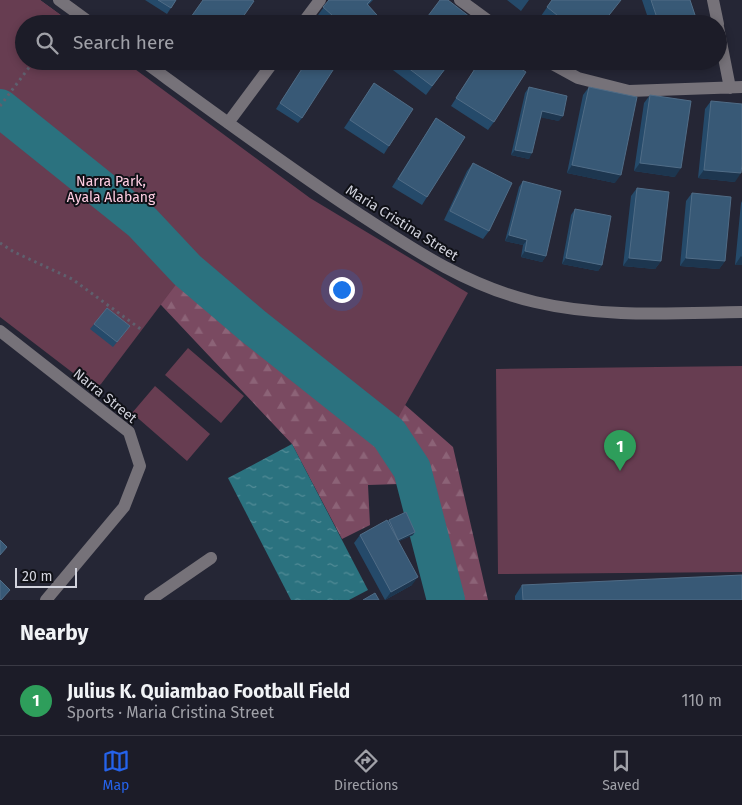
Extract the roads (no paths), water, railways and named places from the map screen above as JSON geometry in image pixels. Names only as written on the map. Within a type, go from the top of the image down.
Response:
[{"type":"street","points":[[59,0],[80,15]]},
{"type":"street","points":[[309,15],[320,0]]},
{"type":"street","points":[[460,0],[480,15]]},
{"type":"street","points":[[713,0],[716,15]]},
{"type":"street","points":[[563,70],[578,78],[629,91],[736,88],[727,56]]},
{"type":"street","name":"Maria Cristina Street","points":[[156,70],[317,186],[425,258],[484,287],[535,302],[602,312],[742,312]]},
{"type":"street","points":[[228,123],[267,70]]},
{"type":"street","name":"Narra Street","points":[[0,331],[130,432],[140,466],[124,507],[46,600]]},
{"type":"street","points":[[150,600],[211,558]]},
{"type":"water","points":[[292,444],[368,590],[349,600],[291,600],[228,478]]},
{"type":"waterway","points":[[0,108],[142,222],[187,270],[254,327],[389,434],[412,469],[446,600]]},
{"type":"place","name":"Julius K. Quiambao Football Field","points":[[620,471]]},
{"type":"park label","name":"Narra Park, Ayala Alabang","points":[[111,190]]}]
